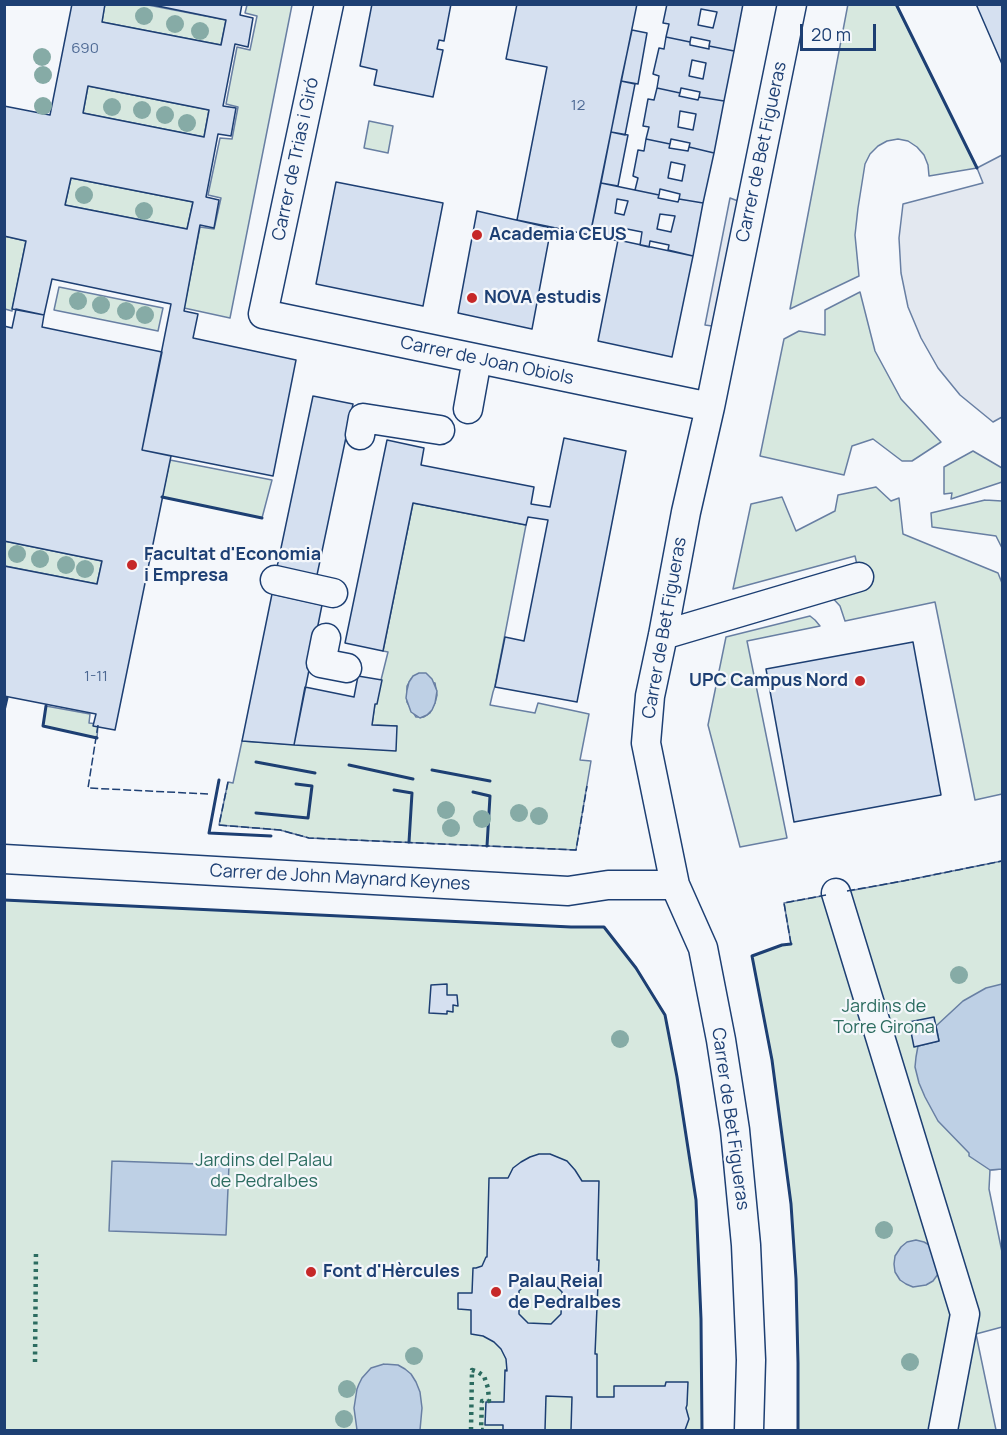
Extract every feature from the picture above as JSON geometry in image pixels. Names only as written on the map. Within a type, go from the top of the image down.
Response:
[{"type":"street","name":"Carrer de Trias i Giró","points":[[263,314],[329,4]]},
{"type":"street","name":"Carrer de Bet Figueras","points":[[749,1431],[751,1360],[747,1245],[735,1130],[703,948],[675,885],[646,743],[650,696],[686,512],[710,407],[792,4]]},
{"type":"street","name":"Carrer de Joan Obiols","points":[[263,314],[710,407]]},
{"type":"street","points":[[468,409],[477,359]]},
{"type":"street","points":[[360,435],[363,418],[440,430]]},
{"type":"street","points":[[663,635],[859,577]]},
{"type":"street","points":[[275,580],[333,593]]},
{"type":"street","points":[[326,638],[321,663],[347,668]]},
{"type":"street","name":"Carrer de John Maynard Keynes","points":[[4,859],[568,891],[608,885],[675,885]]},
{"type":"street","points":[[836,893],[965,1314],[943,1431]]},
{"type":"green space","points":[[105,4],[148,5],[226,20],[221,45],[102,22]]},
{"type":"green space","points":[[848,4],[896,5],[977,168],[929,176],[924,155],[908,141],[898,139],[878,146],[870,154],[865,164],[858,208],[855,235],[859,276],[790,309]]},
{"type":"green space","points":[[247,5],[292,5],[230,318],[184,308],[200,227],[214,229],[221,198],[208,195],[220,138],[232,139],[238,107],[226,104],[237,47],[250,50],[257,16],[245,13]]},
{"type":"green space","points":[[88,86],[209,110],[204,137],[83,113]]},
{"type":"green space","points":[[369,121],[393,126],[388,153],[364,148]]},
{"type":"green space","points":[[71,178],[193,202],[187,229],[65,205]]},
{"type":"green space","points":[[4,236],[26,241],[12,311],[5,309]]},
{"type":"green space","points":[[59,287],[163,308],[158,331],[54,310]]},
{"type":"green space","points":[[860,292],[875,351],[901,399],[941,442],[912,461],[902,461],[873,439],[852,446],[844,475],[760,456],[784,339],[799,331],[825,335],[825,310]]},
{"type":"green space","points":[[973,451],[1002,468],[1002,482],[951,499],[952,493],[944,494],[944,467]]},
{"type":"green space","points":[[170,460],[272,480],[262,518],[162,497]]},
{"type":"green space","points":[[876,487],[891,501],[899,498],[903,534],[998,573],[1002,583],[1002,794],[975,800],[935,602],[845,621],[840,606],[829,594],[862,587],[855,556],[733,589],[751,504],[782,497],[796,531],[835,511],[838,495]]},
{"type":"green space","points":[[985,500],[1002,501],[1002,548],[996,536],[932,527],[931,513]]},
{"type":"green space","points":[[413,503],[526,525],[490,705],[535,713],[538,703],[589,714],[580,760],[591,761],[576,850],[309,838],[280,830],[219,825],[228,782],[233,783],[242,741],[319,746],[397,726],[372,725],[388,652],[383,651]],"holes":[[[411,679],[435,683],[437,695],[430,713],[424,717],[416,717],[407,702],[407,686]]]},
{"type":"green space","points":[[4,541],[102,561],[97,584],[5,566]]},
{"type":"green space","points":[[810,616],[820,626],[747,641],[787,838],[740,847],[708,725],[726,637]]},
{"type":"green space","points":[[46,706],[90,714],[89,723],[98,724],[97,738],[43,726]]},
{"type":"green space","name":"Jardins de Torre Girona","points":[[1002,861],[1002,1169],[990,1170],[989,1189],[1002,1252],[1002,1327],[976,1334],[996,1430],[798,1430],[796,1279],[791,1204],[772,1060],[752,956],[791,944],[784,903]]},
{"type":"green space","name":"Jardins del Palau de Pedralbes","points":[[5,900],[604,927],[636,968],[665,1015],[696,1200],[701,1319],[702,1430],[5,1430]]},
{"type":"shaded area","points":[[1002,155],[1002,417],[993,422],[960,395],[938,368],[921,338],[908,307],[901,273],[899,238],[903,204],[983,183],[977,168]]},
{"type":"shaded area","points":[[730,198],[738,201],[712,326],[705,325]]},
{"type":"water","points":[[419,673],[426,673],[432,679],[437,691],[432,710],[420,718],[411,712],[406,698],[409,682]]},
{"type":"water","points":[[1002,984],[1002,1169],[990,1170],[969,1156],[969,1153],[938,1121],[919,1083],[915,1067],[918,1046],[939,1041],[936,1026],[963,1001],[986,988]]},
{"type":"water","points":[[112,1161],[229,1165],[226,1235],[109,1231]]},
{"type":"water","points":[[916,1240],[933,1247],[938,1274],[926,1285],[913,1287],[900,1280],[895,1272],[894,1264],[895,1256],[901,1247],[907,1242]]},
{"type":"water","points":[[384,1364],[398,1365],[411,1374],[416,1382],[422,1408],[420,1430],[357,1430],[354,1408],[359,1384],[371,1368]]},
{"type":"building","points":[[72,4],[105,4],[102,22],[221,45],[226,20],[148,4],[242,4],[240,15],[253,18],[248,47],[235,44],[223,106],[236,108],[231,136],[218,134],[206,197],[219,200],[214,228],[200,225],[184,311],[198,314],[193,338],[296,360],[273,476],[142,450],[171,304],[52,279],[44,315],[12,309],[26,241],[4,236],[4,106],[50,115]],"holes":[[[88,86],[209,110],[204,137],[83,113]],[[71,178],[193,202],[187,229],[65,205]]]},
{"type":"building","points":[[372,4],[451,4],[444,41],[439,40],[437,49],[443,50],[433,97],[374,85],[377,70],[360,66]]},
{"type":"building","points":[[517,4],[637,4],[590,235],[517,220],[547,67],[506,59]]},
{"type":"building","points":[[667,4],[743,4],[734,51],[709,46],[710,41],[691,37],[690,42],[666,37],[669,24],[663,23]],"holes":[[[701,9],[717,12],[713,28],[698,25]]]},
{"type":"building","points":[[976,4],[1002,4],[1002,64]]},
{"type":"building","points":[[632,30],[647,33],[638,84],[621,81]]},
{"type":"building","points":[[666,37],[709,49],[709,46],[734,51],[724,101],[699,97],[700,92],[681,88],[680,93],[657,88],[659,76],[653,74],[659,48],[664,49]],"holes":[[[692,60],[706,63],[703,79],[689,76]]]},
{"type":"building","points":[[621,81],[635,84],[625,135],[611,132]]},
{"type":"building","points":[[657,88],[698,100],[699,97],[724,101],[714,153],[689,147],[690,143],[671,139],[670,144],[646,139],[649,127],[643,126],[648,99],[654,100]],"holes":[[[680,111],[696,114],[693,130],[678,127]]]},
{"type":"building","points":[[611,132],[628,135],[618,186],[601,183]]},
{"type":"building","points":[[646,139],[670,144],[669,148],[688,151],[689,147],[714,153],[703,203],[679,199],[680,194],[660,189],[659,195],[635,190],[638,178],[633,176],[638,150],[644,151]],"holes":[[[671,162],[685,165],[682,181],[668,178]]]},
{"type":"building","points":[[336,182],[443,203],[423,306],[316,284]]},
{"type":"building","points":[[601,183],[659,195],[658,198],[678,202],[679,199],[703,203],[693,256],[668,250],[669,245],[650,241],[649,247],[640,245],[642,232],[622,228],[619,241],[590,235]],"holes":[[[617,199],[628,201],[624,215],[615,213]],[[660,214],[675,216],[671,232],[657,229]]]},
{"type":"building","points":[[477,211],[551,228],[532,329],[458,313]]},
{"type":"building","points":[[618,240],[693,256],[672,357],[598,341]]},
{"type":"building","points":[[16,309],[44,315],[42,327],[162,352],[142,450],[171,456],[115,730],[93,726],[96,714],[4,696],[4,566],[97,584],[102,561],[4,541],[4,326],[12,328]]},
{"type":"building","points":[[313,396],[353,404],[317,575],[277,567]]},
{"type":"building","points":[[564,438],[626,451],[577,702],[495,687],[505,637],[524,641],[548,520],[528,517],[526,525],[413,503],[383,651],[345,643],[387,440],[424,448],[421,465],[534,487],[531,504],[550,507]]},
{"type":"building","points":[[272,594],[322,605],[294,745],[242,741]]},
{"type":"building","points":[[913,642],[941,795],[794,822],[766,669]]},
{"type":"building","points":[[358,676],[382,680],[372,725],[397,726],[396,751],[294,745],[305,687],[354,697]]},
{"type":"building","points":[[447,984],[447,995],[457,995],[458,1006],[453,1005],[453,1012],[447,1011],[447,1014],[429,1013],[431,985]]},
{"type":"building","points":[[934,1017],[939,1041],[914,1047],[909,1022]]},
{"type":"building","name":"Palau Reial de Pedralbes","points":[[550,1154],[567,1161],[582,1181],[599,1181],[597,1260],[599,1260],[595,1354],[597,1354],[597,1397],[614,1397],[614,1386],[665,1386],[666,1382],[688,1382],[686,1408],[689,1419],[685,1430],[571,1430],[572,1397],[546,1396],[545,1430],[503,1430],[503,1425],[485,1425],[486,1402],[504,1402],[506,1359],[494,1342],[483,1336],[471,1334],[471,1310],[458,1309],[458,1293],[472,1293],[473,1268],[482,1266],[487,1257],[489,1178],[508,1178],[513,1168],[530,1157]],"holes":[[[529,1282],[553,1283],[562,1292],[561,1314],[551,1324],[528,1323],[519,1314],[519,1291]]]},
{"type":"hedge","points":[[35,1362],[36,1250]]},
{"type":"hedge","points":[[471,1430],[472,1370],[484,1376],[488,1388],[489,1401],[482,1401],[481,1430],[488,1430]]},
{"type":"fence","points":[[98,725],[88,788],[208,794]]},
{"type":"fence","points":[[228,782],[219,825],[280,830],[309,838],[576,850],[587,786]]},
{"type":"fence","points":[[847,891],[1002,861]]},
{"type":"fence","points":[[791,944],[784,903],[826,895]]},
{"type":"wall","points":[[896,4],[977,168]]},
{"type":"wall","points":[[162,497],[262,518]]},
{"type":"wall","points":[[4,711],[7,698]]},
{"type":"wall","points":[[46,706],[43,726],[97,738]]},
{"type":"wall","points":[[256,762],[315,773]]},
{"type":"wall","points":[[349,765],[413,779]]},
{"type":"wall","points":[[432,770],[490,781]]},
{"type":"wall","points":[[219,780],[209,833],[271,836]]},
{"type":"wall","points":[[256,813],[308,818],[312,786],[296,784]]},
{"type":"wall","points":[[394,790],[412,793],[409,842]]},
{"type":"wall","points":[[473,792],[490,796],[487,846]]},
{"type":"wall","points":[[4,900],[604,927],[636,968],[665,1015],[696,1200],[701,1319],[702,1430]]},
{"type":"wall","points":[[791,944],[752,956],[772,1060],[791,1204],[796,1279],[798,1430]]},
{"type":"place","name":"Academia CEUS","points":[[477,235]]},
{"type":"place","name":"NOVA estudis","points":[[472,298]]},
{"type":"place","name":"Facultat d'Economia i Empresa","points":[[132,565]]},
{"type":"place","name":"UPC Campus Nord","points":[[860,681]]},
{"type":"place","name":"Font d'Hèrcules","points":[[311,1272]]},
{"type":"place","name":"Palau Reial de Pedralbes","points":[[496,1292]]}]
